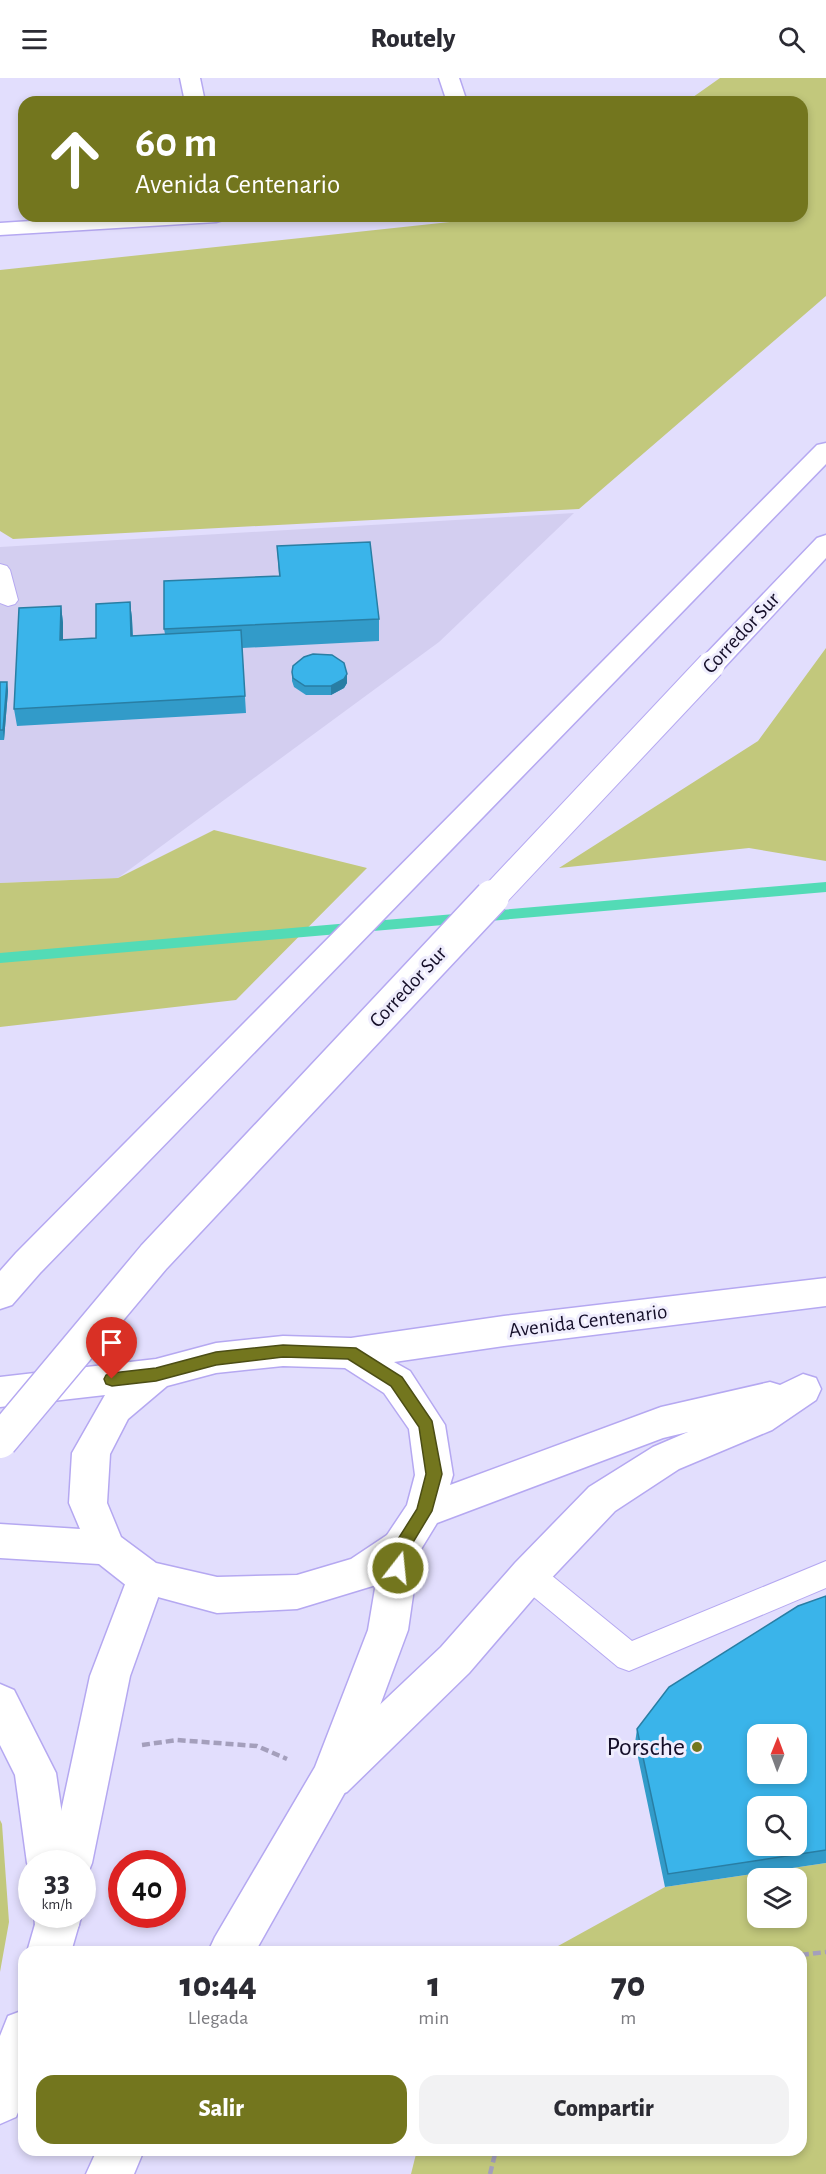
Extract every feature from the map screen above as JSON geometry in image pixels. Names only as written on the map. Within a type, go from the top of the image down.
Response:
[{"type":"main road","points":[[190,78],[194,96]]},
{"type":"main road","points":[[449,78],[455,96]]},
{"type":"main road","points":[[0,229],[116,222]]},
{"type":"main road","points":[[0,1295],[28,1263],[826,450]]},
{"type":"main road","name":"Corredor Sur","points":[[0,1441],[154,1257],[826,543]]},
{"type":"main road","name":"Avenida Centenario","points":[[156,1374],[216,1358],[283,1351],[351,1353],[504,1331],[826,1292]]},
{"type":"main road","points":[[234,1946],[333,1778],[388,1630],[401,1547],[424,1511],[434,1474],[427,1425],[397,1382],[351,1353]]},
{"type":"main road","points":[[0,1392],[156,1374]]},
{"type":"main road","points":[[156,1374],[115,1408],[90,1453],[88,1503],[107,1548],[146,1578],[218,1595],[297,1592],[362,1573],[401,1547]]},
{"type":"main road","points":[[424,1511],[661,1423],[815,1387]]},
{"type":"main road","points":[[333,1778],[455,1660],[529,1575],[602,1499],[666,1458],[759,1419],[815,1387]]},
{"type":"main road","points":[[0,1541],[107,1548]]},
{"type":"main road","points":[[74,1850],[110,1676],[146,1578]]},
{"type":"main road","points":[[0,1703],[35,1773],[46,1850]]},
{"type":"main road","points":[[0,2101],[18,2049]]},
{"type":"main road","points":[[109,2174],[118,2156]]},
{"type":"lane","points":[[0,570],[8,600]]},
{"type":"lane","points":[[529,1575],[630,1657],[826,1574]]},
{"type":"path","points":[[96,1752],[177,1740],[257,1746],[333,1778]]},
{"type":"path","points":[[807,1954],[826,1952]]},
{"type":"path","points":[[490,2174],[494,2156]]},
{"type":"shaded area","points":[[574,513],[439,642],[118,878],[0,883],[0,547]]},
{"type":"green space","points":[[720,78],[826,78],[826,296],[579,509],[13,539],[0,531],[0,270],[450,222],[808,222],[808,96],[694,96]]},
{"type":"green space","points":[[826,648],[826,861],[749,848],[559,868],[758,741]]},
{"type":"green space","points":[[214,830],[367,868],[236,1000],[0,1027],[0,883],[118,878]]},
{"type":"green space","points":[[0,1820],[9,1922],[0,1972]]},
{"type":"green space","points":[[826,1863],[826,2174],[411,2174],[416,2156],[807,2156],[807,1946],[558,1946],[665,1887],[747,1875],[747,1928],[807,1928],[807,1868],[792,1868]]},
{"type":"building","points":[[370,542],[379,619],[164,629],[164,581],[280,576],[277,546]]},
{"type":"building","points":[[130,602],[131,636],[241,630],[245,696],[14,709],[19,608],[61,606],[60,640],[96,638],[96,604]]},
{"type":"building","points":[[313,654],[332,655],[344,663],[347,674],[344,679],[331,686],[305,686],[293,678],[293,666],[304,657]]},
{"type":"building","points":[[0,682],[7,682],[3,730],[0,730]]},
{"type":"building","name":"Porsche","points":[[826,1596],[826,1850],[807,1853],[807,1796],[747,1796],[747,1856],[786,1856],[668,1874],[637,1729],[669,1687],[798,1606]]},
{"type":"waterway","points":[[0,958],[826,887]]},
{"type":"place","name":"Porsche","points":[[697,1747]]},
{"type":"route","points":[[112,1379],[156,1374],[216,1358],[283,1351],[351,1353],[397,1382],[427,1425],[434,1474],[424,1511],[401,1547],[398,1568]]}]
